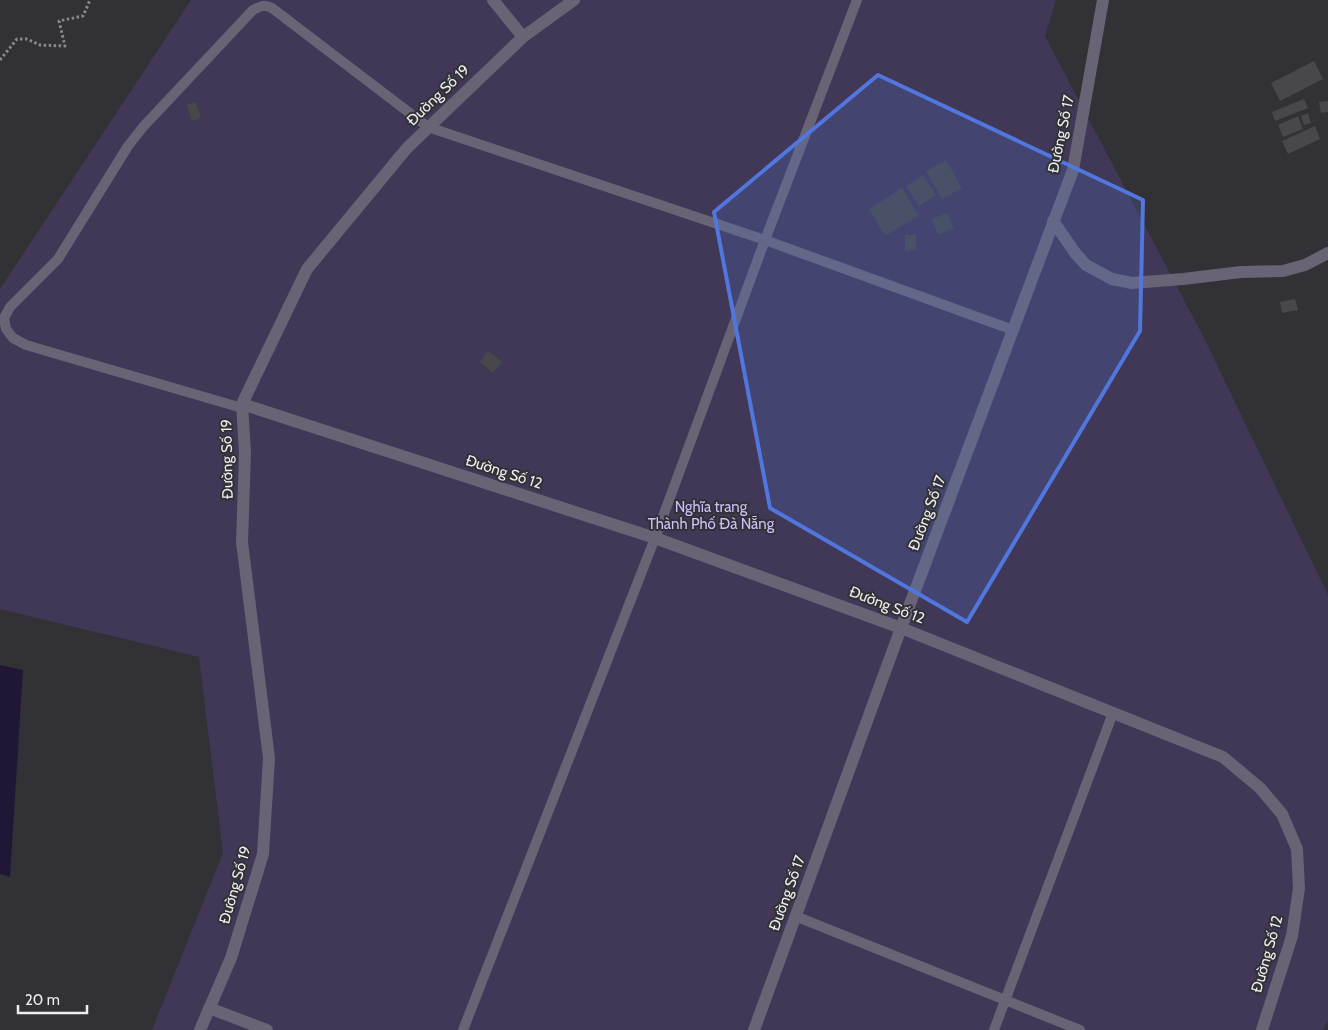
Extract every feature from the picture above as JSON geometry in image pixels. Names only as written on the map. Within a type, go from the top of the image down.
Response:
[{"type":"street","points":[[493,0],[522,37]]},
{"type":"street","name":"Đường Số 19","points":[[200,1030],[231,958],[263,854],[269,758],[242,542],[245,453],[242,406],[307,269],[407,148],[522,37],[574,0]]},
{"type":"street","name":"Đường Số 17","points":[[754,1030],[901,628],[1073,170],[1103,0]]},
{"type":"street","points":[[1054,221],[1076,254],[1086,264],[1112,279],[1132,283],[1241,272],[1283,270],[1305,265],[1328,253]]},
{"type":"street","name":"Đường Số 12","points":[[242,406],[655,538],[901,628],[1222,758],[1260,788],[1282,814],[1297,849],[1299,888],[1292,936],[1262,1030]]},
{"type":"street","points":[[209,1008],[267,1030]]},
{"type":"lane","points":[[463,1030],[655,538],[856,0]]},
{"type":"lane","points":[[242,406],[26,345],[13,338],[6,329],[4,318],[10,307],[58,259],[118,161],[143,127],[254,10],[266,5],[428,127],[765,240],[1013,330]]},
{"type":"lane","points":[[994,1030],[1112,713]]},
{"type":"lane","points":[[795,916],[1080,1030]]},
{"type":"path","points":[[0,60],[17,39],[27,39],[40,45],[65,46],[59,21],[83,16],[90,0]]},
{"type":"highlighted area","points":[[878,75],[1143,200],[1140,331],[967,622],[770,508],[714,212]]},
{"type":"green space","name":"Nghĩa trang Thành Phố Đà Nẵng","points":[[191,0],[1056,0],[1045,36],[1204,338],[1328,595],[1328,1021],[1323,1030],[152,1030],[223,853],[199,657],[0,609],[0,289]]},
{"type":"shaded area","points":[[0,665],[23,670],[10,877],[0,874]]},
{"type":"building","points":[[1314,61],[1323,79],[1280,101],[1271,83]]},
{"type":"building","points":[[1304,99],[1308,108],[1275,121],[1272,112]]},
{"type":"building","points":[[1328,101],[1328,112],[1321,113],[1319,102]]},
{"type":"building","points":[[196,102],[201,118],[192,121],[187,105]]},
{"type":"building","points":[[1308,113],[1311,123],[1304,125],[1301,116]]},
{"type":"building","points":[[1298,116],[1303,129],[1283,137],[1278,125]]},
{"type":"building","points":[[1315,126],[1320,139],[1288,154],[1282,141]]},
{"type":"building","points":[[946,160],[962,188],[942,199],[926,171]]},
{"type":"building","points":[[923,175],[936,195],[919,206],[906,186]]},
{"type":"building","points":[[902,188],[919,216],[885,236],[869,209]]},
{"type":"building","points":[[947,213],[954,228],[938,235],[932,219]]},
{"type":"building","points":[[905,235],[916,235],[916,250],[905,251]]},
{"type":"building","points":[[1295,299],[1298,310],[1282,313],[1280,302]]},
{"type":"building","points":[[488,351],[502,362],[493,373],[480,362]]}]
